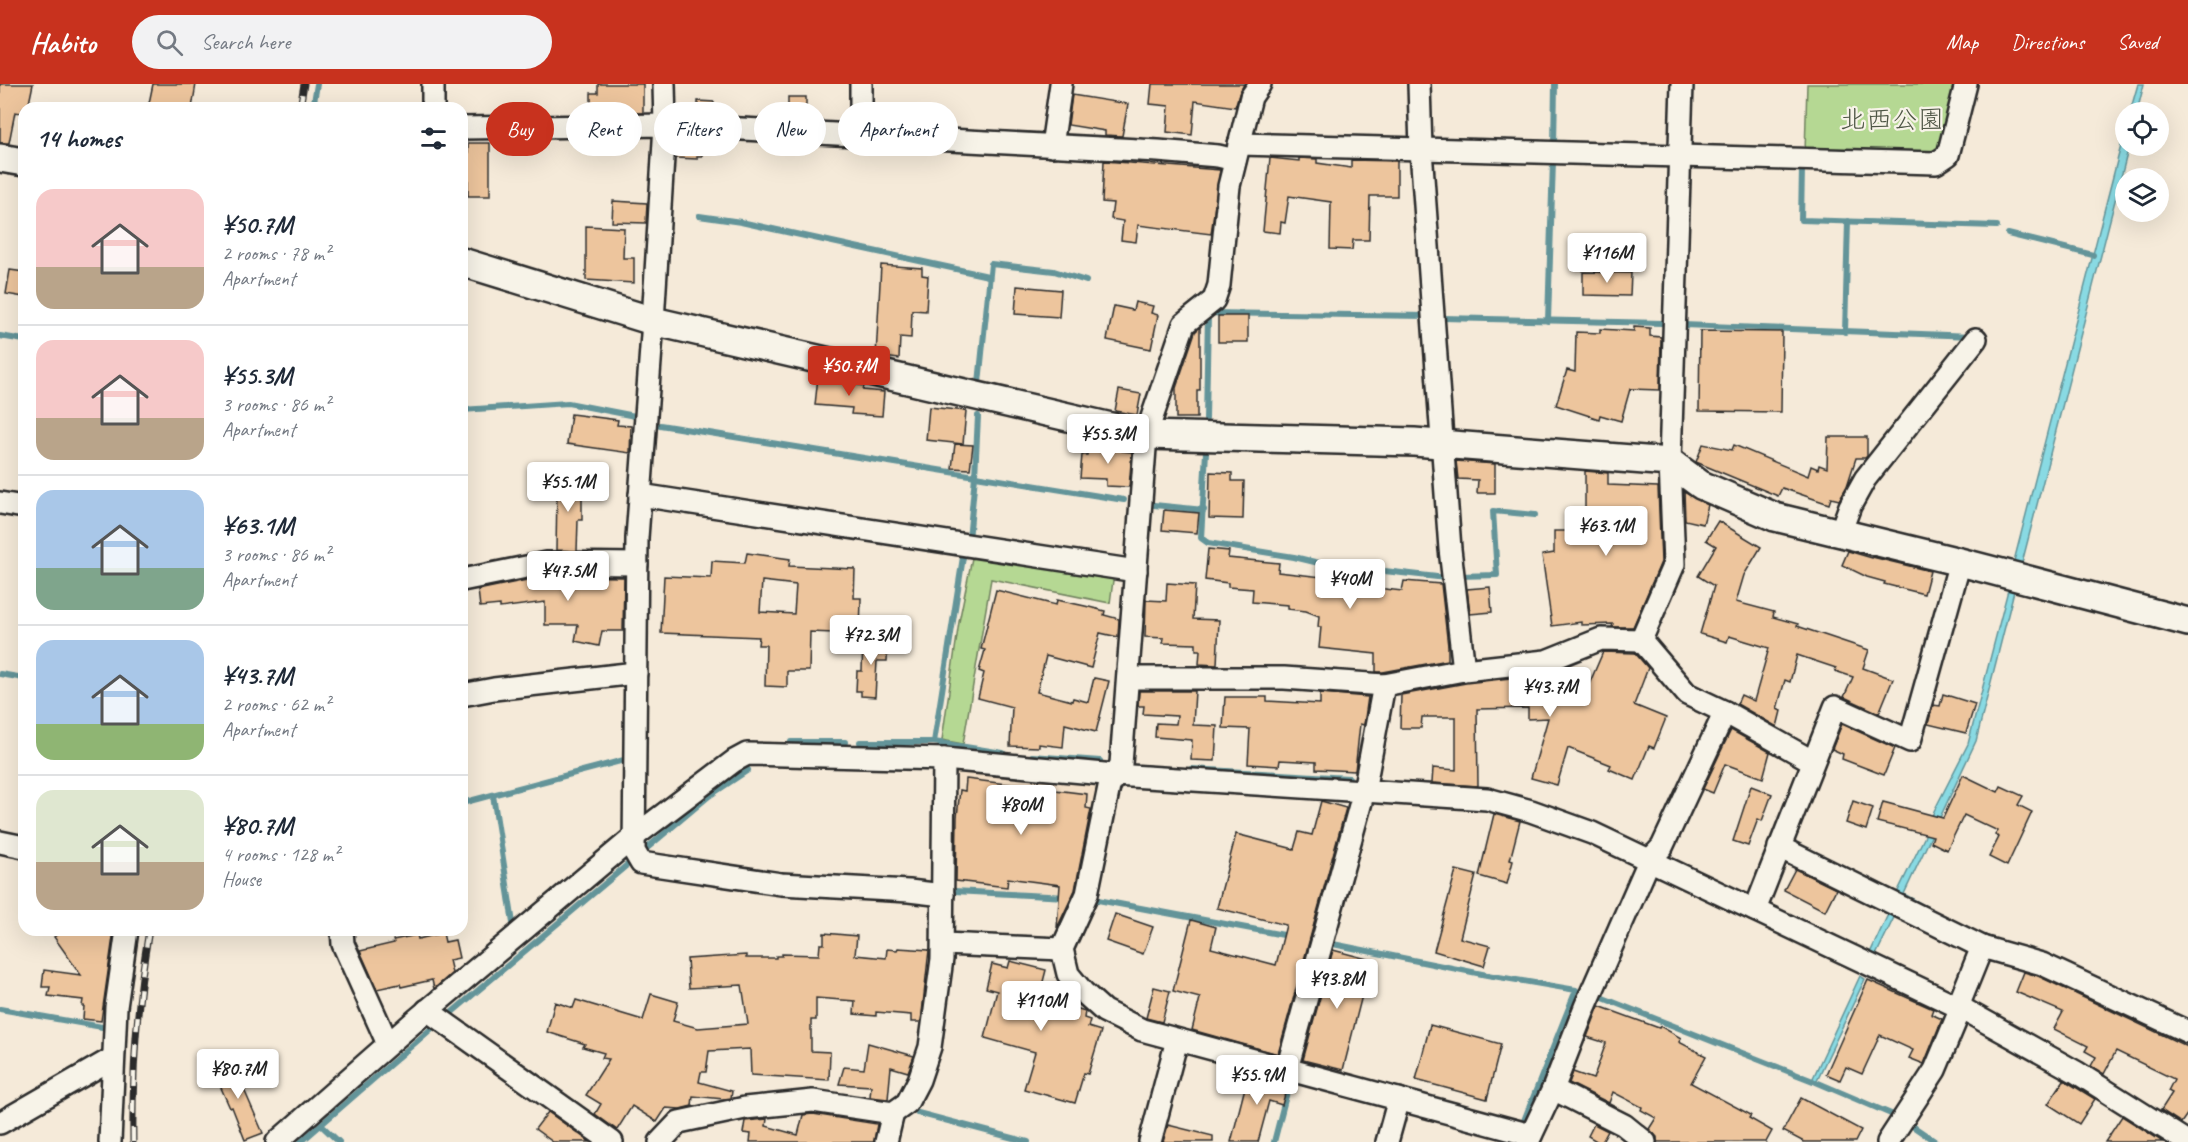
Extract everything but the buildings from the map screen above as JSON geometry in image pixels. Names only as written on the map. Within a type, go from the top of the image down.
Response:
[{"type":"street","points":[[433,84],[433,102]]},
{"type":"street","points":[[664,84],[664,102]]},
{"type":"street","points":[[861,84],[861,102]]},
{"type":"street","points":[[1052,146],[1061,84]]},
{"type":"street","points":[[1260,84],[1251,97],[1229,186],[1219,285],[1214,300],[1184,324],[1146,435],[1121,764],[1109,787],[1087,894],[1062,949],[1068,974],[1104,1011],[1142,1030],[1399,1099],[1529,1138],[1553,1089],[1585,1007],[1649,861],[1662,847],[1725,712]]},
{"type":"street","points":[[1419,84],[1421,150],[1450,549],[1464,670]]},
{"type":"street","points":[[1641,640],[1674,564],[1670,462],[1682,84]]},
{"type":"street","points":[[958,140],[1168,151],[1218,156],[1237,152],[1421,150],[1936,163],[1948,155],[1966,84]]},
{"type":"street","points":[[468,128],[654,125]]},
{"type":"street","points":[[742,129],[838,133]]},
{"type":"street","points":[[637,850],[637,564],[663,156]]},
{"type":"street","points":[[0,158],[18,161]]},
{"type":"street","points":[[468,264],[653,321],[1146,435],[1414,442],[1670,462],[1701,485],[1774,517],[1960,562],[2188,622]]},
{"type":"street","points":[[1840,533],[1850,506],[1865,479],[1977,339]]},
{"type":"street","points":[[640,495],[1136,571]]},
{"type":"street","points":[[0,503],[18,506]]},
{"type":"street","points":[[1755,910],[1834,707],[1910,741],[1960,562]]},
{"type":"street","points":[[468,579],[546,563],[637,564]]},
{"type":"street","points":[[1128,678],[1284,678],[1384,685],[1464,670],[1546,661],[1601,639],[1641,640],[1687,694],[1725,712],[1812,762]]},
{"type":"street","points":[[468,694],[636,673]]},
{"type":"street","points":[[1287,1070],[1364,791],[1384,685]]},
{"type":"street","points":[[277,1142],[427,1010],[637,850],[734,760],[747,754],[944,759],[1115,775],[1486,799],[1531,811],[1592,833],[1961,1008],[2076,1072],[2187,1142]]},
{"type":"street","points":[[886,1142],[893,1113],[907,1103],[919,1080],[930,1047],[943,944],[944,759]]},
{"type":"street","points":[[0,842],[18,846]]},
{"type":"street","points":[[1779,847],[1982,946],[2042,964],[2188,1032]]},
{"type":"street","points":[[637,850],[781,884],[943,895]]},
{"type":"street","points":[[110,1142],[116,1007],[125,936]]},
{"type":"street","points":[[342,936],[343,944],[388,1044]]},
{"type":"street","points":[[943,944],[1062,949]]},
{"type":"street","points":[[1888,1142],[1935,1070],[1961,1008],[1961,999],[1982,946]]},
{"type":"street","points":[[427,1010],[612,1142]]},
{"type":"street","points":[[1150,1142],[1177,1040]]},
{"type":"street","points":[[0,1123],[113,1058]]},
{"type":"street","points":[[1553,1089],[1624,1125],[1645,1142]]},
{"type":"street","points":[[1387,1142],[1399,1099]]},
{"type":"street","points":[[660,1142],[679,1122],[745,1108],[813,1101],[893,1113]]},
{"type":"shaded area","points":[[957,773],[1099,782],[1082,895],[951,888],[953,782]]},
{"type":"green space","name":"北西公園","points":[[1807,84],[1958,84],[1941,148],[1932,156],[1805,153]]},
{"type":"green space","points":[[973,553],[1114,573],[1110,603],[991,579],[963,744],[942,740],[959,622]]},
{"type":"water","points":[[2138,84],[2144,84],[2140,102],[2133,102]]},
{"type":"water","points":[[2118,156],[2126,156],[2123,168],[2115,168]]},
{"type":"water","points":[[2115,169],[2115,201],[2021,567],[2013,565]]},
{"type":"water","points":[[2008,590],[2014,591],[1976,741],[1904,894],[1967,929],[1896,895],[1924,838],[1934,811],[1968,744]]},
{"type":"water","points":[[1891,908],[1897,911],[1876,955],[1870,953]]},
{"type":"water","points":[[1860,976],[1865,979],[1814,1082],[1813,1078]]},
{"type":"waterway","points":[[314,102],[317,84]]},
{"type":"waterway","points":[[1554,146],[1555,84]]},
{"type":"waterway","points":[[1548,321],[1553,161]]},
{"type":"waterway","points":[[1802,168],[1801,220],[1997,226]]},
{"type":"waterway","points":[[699,216],[741,222],[988,276]]},
{"type":"waterway","points":[[1845,332],[1848,221]]},
{"type":"waterway","points":[[2008,234],[2093,255]]},
{"type":"waterway","points":[[979,383],[991,264],[1054,271],[1086,281]]},
{"type":"waterway","points":[[1206,419],[1208,313],[1428,316]]},
{"type":"waterway","points":[[1442,318],[1662,323]]},
{"type":"waterway","points":[[1683,325],[1973,336]]},
{"type":"waterway","points":[[0,336],[18,339]]},
{"type":"waterway","points":[[468,410],[568,403],[640,417]]},
{"type":"waterway","points":[[969,540],[978,416]]},
{"type":"waterway","points":[[660,425],[1124,500]]},
{"type":"waterway","points":[[1206,452],[1201,538],[1208,543],[1323,564],[1446,578]]},
{"type":"waterway","points":[[1154,505],[1204,510]]},
{"type":"waterway","points":[[1458,576],[1497,575],[1493,511],[1535,515]]},
{"type":"waterway","points":[[963,557],[934,742],[1003,753]]},
{"type":"waterway","points":[[0,674],[18,677]]},
{"type":"waterway","points":[[791,742],[845,742]]},
{"type":"waterway","points":[[860,742],[934,742]]},
{"type":"waterway","points":[[1032,756],[1100,761]]},
{"type":"waterway","points":[[468,801],[624,760]]},
{"type":"waterway","points":[[1191,769],[1349,778]]},
{"type":"waterway","points":[[450,1014],[709,796],[748,770]]},
{"type":"waterway","points":[[493,795],[513,923]]},
{"type":"waterway","points":[[954,891],[1067,897]]},
{"type":"waterway","points":[[1098,900],[1289,936]]},
{"type":"waterway","points":[[1333,944],[1487,975],[1576,990]]},
{"type":"waterway","points":[[1523,1123],[1574,995]]},
{"type":"waterway","points":[[1603,998],[1813,1081]]},
{"type":"waterway","points":[[0,1009],[108,1028]]},
{"type":"waterway","points":[[301,1142],[431,1029]]},
{"type":"waterway","points":[[1816,1082],[1898,1117]]},
{"type":"waterway","points":[[1274,1142],[1289,1084]]},
{"type":"waterway","points":[[918,1113],[1028,1142]]},
{"type":"waterway","points":[[321,1125],[339,1142]]},
{"type":"waterway","points":[[1911,1125],[1936,1142]]},
{"type":"railway","points":[[301,102],[304,84]]},
{"type":"railway","points":[[133,1142],[136,1036],[148,936]]}]
